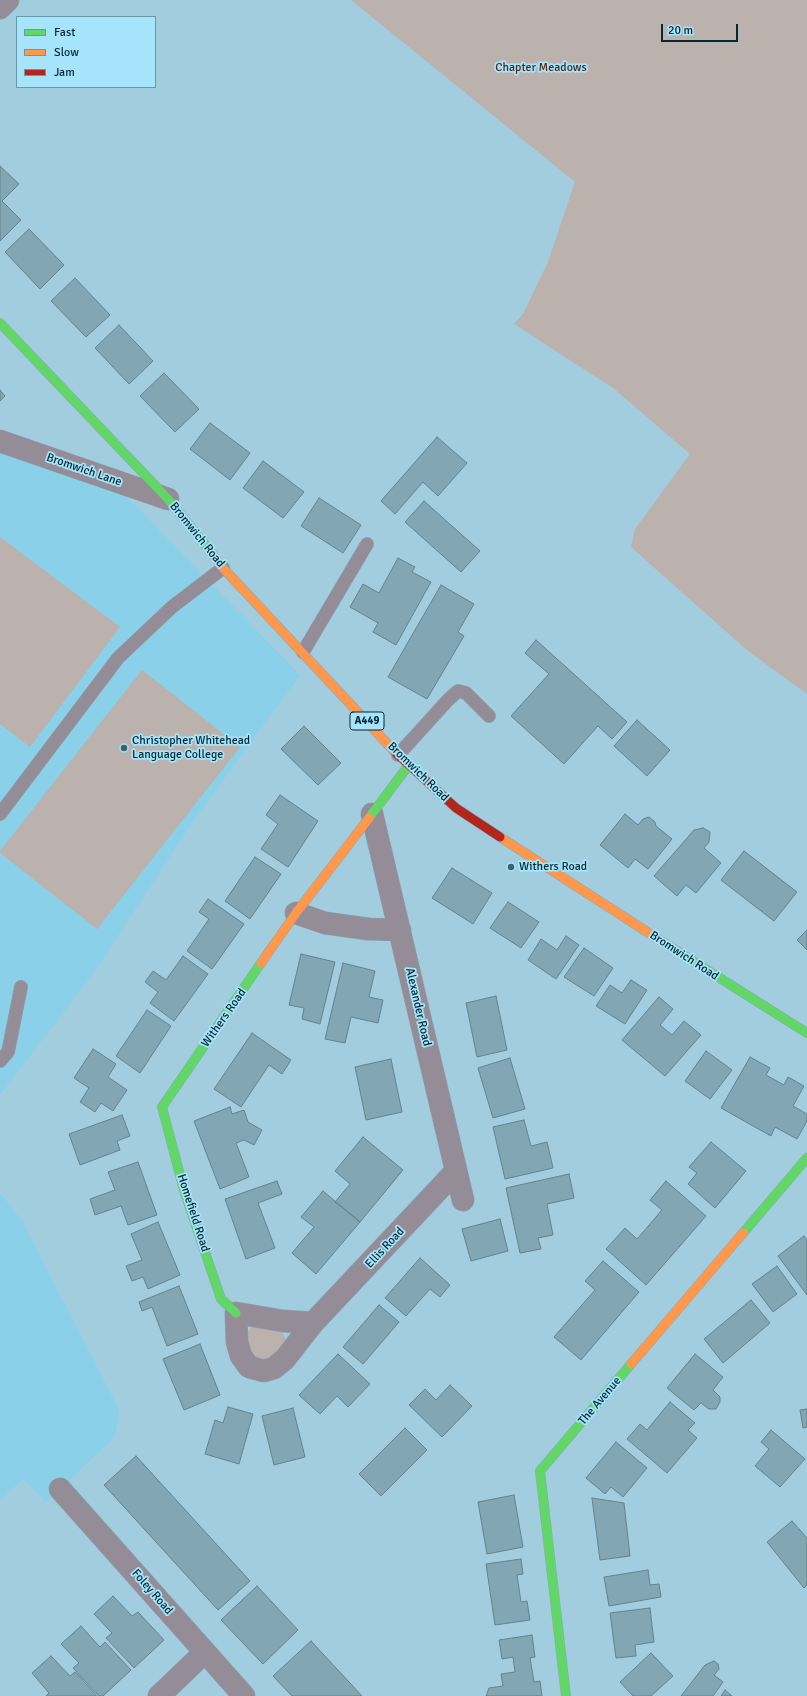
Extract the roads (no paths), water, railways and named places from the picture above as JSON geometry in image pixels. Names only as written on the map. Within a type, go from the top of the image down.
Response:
[{"type":"street","points":[[0,8],[8,0]]},
{"type":"street","name":"Bromwich Road","points":[[0,324],[168,499],[223,568],[408,766],[456,808],[752,1000],[807,1033]]},
{"type":"street","name":"Bromwich Lane","points":[[0,441],[168,499]]},
{"type":"street","name":"Withers Road","points":[[162,1107],[296,913],[408,766]]},
{"type":"street","name":"Alexander Road","points":[[372,814],[463,1200]]},
{"type":"street","points":[[296,913],[325,923],[368,929],[400,930]]},
{"type":"street","name":"Homefield Road","points":[[162,1107],[184,1190],[221,1298],[236,1313]]},
{"type":"street","name":"The Avenue","points":[[566,1696],[540,1471],[807,1158]]},
{"type":"street","name":"Ellis Road","points":[[236,1313],[237,1342],[241,1356],[249,1367],[264,1371],[274,1368],[285,1359],[313,1323],[456,1171]]},
{"type":"street","points":[[236,1313],[283,1321],[313,1323]]},
{"type":"street","name":"Foley Road","points":[[60,1489],[244,1696]]},
{"type":"street","points":[[159,1696],[205,1652]]},
{"type":"lane","points":[[303,652],[367,544]]},
{"type":"lane","points":[[0,814],[118,658],[172,607],[223,568]]},
{"type":"lane","points":[[398,755],[458,691],[466,693],[489,716]]},
{"type":"lane","points":[[0,1061],[8,1052],[21,987]]},
{"type":"place","name":"Christopher Whitehead Language College","points":[[124,748]]},
{"type":"place","name":"Withers Road","points":[[511,867]]},
{"type":"park label","name":"Chapter Meadows","points":[[541,68]]}]
